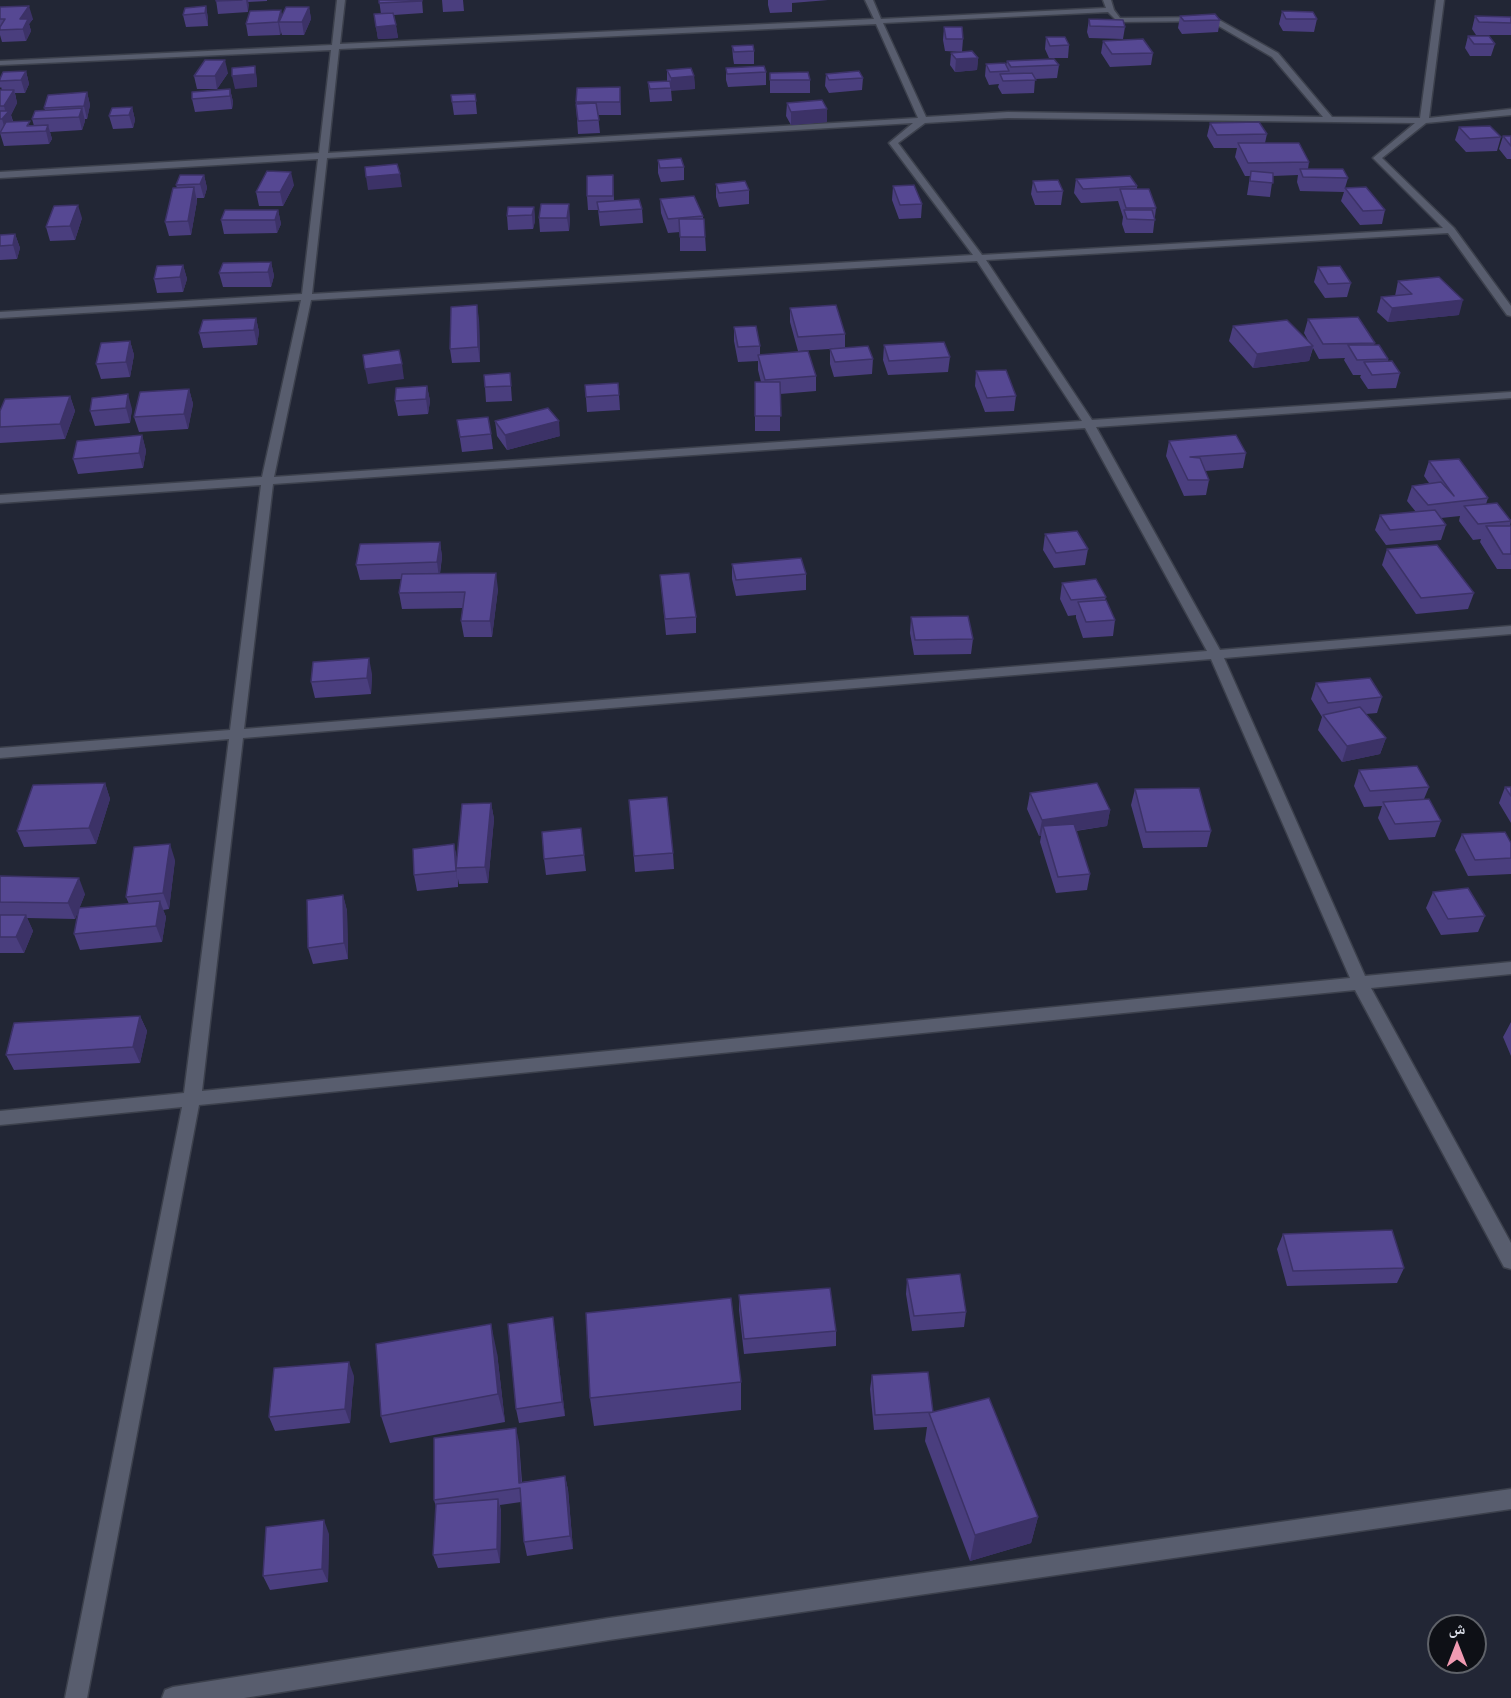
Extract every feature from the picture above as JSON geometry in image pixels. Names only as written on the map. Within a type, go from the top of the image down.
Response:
[{"type":"street","points":[[76,1698],[192,1099],[267,481],[307,297],[341,0]]},
{"type":"street","points":[[869,0],[923,120]]},
{"type":"street","points":[[1107,0],[1110,10],[1118,20],[1211,19],[1275,55],[1329,119]]},
{"type":"street","points":[[1440,0],[1424,121],[1377,158],[1450,230],[1511,313]]},
{"type":"street","points":[[0,63],[1110,10]]},
{"type":"street","points":[[0,175],[1008,115],[1424,121],[1511,112]]},
{"type":"street","points":[[923,120],[893,143],[979,257],[1089,424],[1216,654],[1360,982],[1511,1261]]},
{"type":"street","points":[[0,315],[1450,230]]},
{"type":"street","points":[[0,499],[1511,395]]},
{"type":"street","points":[[0,753],[1511,630]]},
{"type":"street","points":[[0,1118],[1511,968]]},
{"type":"street","points":[[173,1698],[621,1627],[1511,1499]]},
{"type":"building","points":[[379,0],[422,0],[422,1],[379,3]]},
{"type":"building","points":[[29,6],[20,19],[28,19],[23,29],[0,30],[5,19],[0,19],[0,7]]},
{"type":"building","points":[[206,6],[205,13],[183,15],[185,8]]},
{"type":"building","points":[[286,7],[309,7],[302,22],[279,22]]},
{"type":"building","points":[[281,10],[278,22],[246,24],[250,11]]},
{"type":"building","points":[[1282,11],[1313,12],[1317,19],[1286,19]]},
{"type":"building","points":[[393,13],[396,25],[376,27],[374,14]]},
{"type":"building","points":[[1215,14],[1220,20],[1184,21],[1180,16]]},
{"type":"building","points":[[1475,16],[1511,17],[1511,23],[1479,22]]},
{"type":"building","points":[[1089,19],[1123,20],[1125,27],[1090,26]]},
{"type":"building","points":[[944,27],[962,27],[963,39],[946,39]]},
{"type":"building","points":[[1468,36],[1489,36],[1495,44],[1474,44]]},
{"type":"building","points":[[1046,37],[1065,37],[1069,45],[1050,46]]},
{"type":"building","points":[[1143,39],[1153,53],[1112,54],[1103,41]]},
{"type":"building","points":[[753,45],[754,51],[734,52],[732,46]]},
{"type":"building","points":[[972,51],[978,58],[956,59],[951,53]]},
{"type":"building","points":[[1054,59],[1059,65],[1011,67],[1007,61]]},
{"type":"building","points":[[205,60],[225,60],[215,76],[194,76]]},
{"type":"building","points":[[1005,63],[1009,71],[990,72],[986,64]]},
{"type":"building","points":[[255,66],[255,74],[232,76],[232,68]]},
{"type":"building","points":[[764,66],[766,72],[727,74],[726,68]]},
{"type":"building","points":[[691,68],[694,76],[671,78],[667,70]]},
{"type":"building","points":[[26,71],[21,80],[0,81],[3,72]]},
{"type":"building","points":[[859,71],[863,78],[829,80],[826,74]]},
{"type":"building","points":[[808,72],[810,80],[770,80],[770,73]]},
{"type":"building","points":[[1032,73],[1036,80],[1003,81],[1000,74]]},
{"type":"building","points":[[670,81],[671,88],[650,89],[648,82]]},
{"type":"building","points":[[620,87],[620,102],[576,102],[577,88]]},
{"type":"building","points":[[230,89],[230,96],[192,99],[192,92]]},
{"type":"building","points":[[0,90],[14,90],[4,106],[0,106]]},
{"type":"building","points":[[87,92],[84,106],[44,108],[48,95]]},
{"type":"building","points":[[475,94],[476,101],[452,102],[451,95]]},
{"type":"building","points":[[822,100],[827,109],[791,112],[787,103]]},
{"type":"building","points":[[596,103],[599,120],[578,121],[576,104]]},
{"type":"building","points":[[132,107],[129,115],[109,116],[112,108]]},
{"type":"building","points":[[82,108],[79,117],[32,119],[35,111]]},
{"type":"building","points":[[0,111],[9,111],[0,119]]},
{"type":"building","points":[[30,121],[27,126],[48,125],[46,131],[0,133],[6,122]]},
{"type":"building","points":[[1259,122],[1267,134],[1217,135],[1210,123]]},
{"type":"building","points":[[1490,126],[1501,137],[1470,139],[1459,127]]},
{"type":"building","points":[[1503,136],[1511,136],[1511,146]]},
{"type":"building","points":[[1238,143],[1299,143],[1309,162],[1248,163]]},
{"type":"building","points":[[681,158],[684,167],[660,168],[658,160]]},
{"type":"building","points":[[397,164],[400,174],[366,177],[365,167]]},
{"type":"building","points":[[1300,169],[1343,169],[1348,178],[1303,177]]},
{"type":"building","points":[[267,171],[291,172],[280,192],[256,192]]},
{"type":"building","points":[[1251,171],[1273,173],[1273,183],[1250,181]]},
{"type":"building","points":[[180,175],[204,175],[200,184],[176,185]]},
{"type":"building","points":[[613,175],[613,196],[587,196],[587,176]]},
{"type":"building","points":[[1130,176],[1137,186],[1083,189],[1076,179]]},
{"type":"building","points":[[1058,180],[1063,191],[1037,192],[1033,181]]},
{"type":"building","points":[[745,181],[749,190],[719,193],[716,184]]},
{"type":"building","points":[[914,185],[922,204],[900,205],[893,186]]},
{"type":"building","points":[[194,187],[188,221],[165,222],[173,188]]},
{"type":"building","points":[[1366,187],[1385,210],[1363,211],[1345,188]]},
{"type":"building","points":[[1120,189],[1149,189],[1156,208],[1126,208]]},
{"type":"building","points":[[694,196],[703,216],[668,219],[660,199]]},
{"type":"building","points":[[639,199],[642,209],[599,212],[597,202]]},
{"type":"building","points":[[541,204],[569,204],[567,218],[539,218]]},
{"type":"building","points":[[78,205],[70,226],[46,227],[54,206]]},
{"type":"building","points":[[508,207],[534,207],[532,215],[507,216]]},
{"type":"building","points":[[225,210],[278,210],[275,220],[221,220]]},
{"type":"building","points":[[1124,210],[1152,210],[1155,220],[1127,219]]},
{"type":"building","points":[[679,219],[704,219],[705,237],[680,237]]},
{"type":"building","points":[[15,234],[13,245],[0,246],[0,235]]},
{"type":"building","points":[[271,262],[268,272],[219,273],[223,263]]},
{"type":"building","points":[[183,265],[180,277],[154,279],[157,266]]},
{"type":"building","points":[[1340,266],[1351,283],[1328,284],[1318,267]]},
{"type":"building","points":[[1439,277],[1463,300],[1392,308],[1381,297],[1412,294],[1398,281]]},
{"type":"building","points":[[477,305],[478,347],[450,349],[451,307]]},
{"type":"building","points":[[836,305],[845,334],[798,337],[790,308]]},
{"type":"building","points":[[1358,317],[1375,343],[1323,344],[1308,319]]},
{"type":"building","points":[[256,318],[254,330],[199,333],[203,320]]},
{"type":"building","points":[[1287,320],[1313,346],[1257,354],[1233,326]]},
{"type":"building","points":[[756,326],[760,346],[738,347],[734,327]]},
{"type":"building","points":[[130,341],[126,362],[96,364],[101,343]]},
{"type":"building","points":[[944,342],[950,357],[889,361],[884,345]]},
{"type":"building","points":[[1348,345],[1379,345],[1388,359],[1357,360]]},
{"type":"building","points":[[868,346],[873,359],[835,362],[830,349]]},
{"type":"building","points":[[399,350],[402,364],[365,369],[363,355]]},
{"type":"building","points":[[808,351],[816,376],[765,380],[758,355]]},
{"type":"building","points":[[1392,361],[1400,373],[1372,375],[1364,362]]},
{"type":"building","points":[[1006,370],[1016,396],[987,398],[976,371]]},
{"type":"building","points":[[510,373],[511,386],[485,387],[484,375]]},
{"type":"building","points":[[755,382],[780,382],[781,416],[755,416]]},
{"type":"building","points":[[618,383],[619,395],[586,397],[585,385]]},
{"type":"building","points":[[427,386],[426,399],[395,401],[396,388]]},
{"type":"building","points":[[189,389],[184,414],[134,417],[140,392]]},
{"type":"building","points":[[128,394],[126,408],[90,411],[92,398]]},
{"type":"building","points":[[70,396],[60,424],[0,427],[0,411],[5,399]]},
{"type":"building","points":[[548,408],[559,421],[505,435],[495,421]]},
{"type":"building","points":[[488,417],[491,434],[460,437],[457,420]]},
{"type":"building","points":[[142,435],[139,453],[73,459],[77,441]]},
{"type":"building","points":[[1236,435],[1246,453],[1190,457],[1200,458],[1209,480],[1188,480],[1169,441]]},
{"type":"building","points":[[1459,459],[1488,498],[1428,505],[1412,486],[1441,482],[1454,496],[1429,461]]},
{"type":"building","points":[[1497,503],[1511,521],[1478,524],[1464,506]]},
{"type":"building","points":[[1435,510],[1446,525],[1390,530],[1380,515]]},
{"type":"building","points":[[1486,526],[1511,526],[1511,554],[1503,554]]},
{"type":"building","points":[[1077,531],[1088,549],[1056,553],[1045,534]]},
{"type":"building","points":[[440,542],[437,562],[356,565],[360,544]]},
{"type":"building","points":[[1437,545],[1474,593],[1421,598],[1387,549]]},
{"type":"building","points":[[801,558],[806,574],[736,580],[732,564]]},
{"type":"building","points":[[496,573],[490,621],[461,621],[465,592],[399,593],[402,574]]},
{"type":"building","points":[[689,573],[696,617],[665,619],[660,575]]},
{"type":"building","points":[[1096,579],[1106,597],[1071,600],[1062,583]]},
{"type":"building","points":[[1106,600],[1115,620],[1086,622],[1078,602]]},
{"type":"building","points":[[968,616],[973,639],[915,640],[911,617]]},
{"type":"building","points":[[369,658],[367,678],[311,682],[313,662]]},
{"type":"building","points":[[1370,678],[1382,697],[1328,703],[1316,683]]},
{"type":"building","points":[[1360,707],[1386,738],[1347,746],[1323,715]]},
{"type":"building","points":[[1417,766],[1429,787],[1370,791],[1359,770]]},
{"type":"building","points":[[105,783],[89,828],[17,831],[33,785]]},
{"type":"building","points":[[1097,783],[1110,810],[1042,820],[1030,793]]},
{"type":"building","points":[[1505,787],[1511,787],[1511,796]]},
{"type":"building","points":[[1199,788],[1211,831],[1146,832],[1135,789]]},
{"type":"building","points":[[667,797],[673,853],[634,856],[629,800]]},
{"type":"building","points":[[1429,799],[1441,821],[1395,824],[1383,802]]},
{"type":"building","points":[[491,803],[485,867],[456,868],[462,804]]},
{"type":"building","points":[[1074,824],[1090,874],[1058,877],[1043,826]]},
{"type":"building","points":[[581,828],[584,855],[544,859],[542,832]]},
{"type":"building","points":[[1505,832],[1511,843],[1511,858],[1475,860],[1462,834]]},
{"type":"building","points":[[170,844],[163,893],[126,897],[134,847]]},
{"type":"building","points":[[454,844],[456,871],[414,875],[413,849]]},
{"type":"building","points":[[0,876],[79,878],[68,903],[0,902]]},
{"type":"building","points":[[1468,888],[1485,916],[1448,919],[1433,892]]},
{"type":"building","points":[[343,895],[344,943],[308,948],[307,900]]},
{"type":"building","points":[[160,901],[156,926],[74,934],[79,908]]},
{"type":"building","points":[[0,915],[26,915],[16,937],[0,937]]},
{"type":"building","points":[[140,1016],[133,1047],[6,1055],[14,1023]]},
{"type":"building","points":[[1392,1230],[1404,1268],[1293,1271],[1283,1234]]},
{"type":"building","points":[[960,1274],[966,1312],[914,1316],[907,1279]]},
{"type":"building","points":[[830,1288],[836,1331],[744,1339],[739,1295]]},
{"type":"building","points":[[731,1298],[741,1382],[590,1398],[586,1313]]},
{"type":"building","points":[[553,1317],[562,1402],[516,1409],[508,1324]]},
{"type":"building","points":[[491,1324],[498,1394],[381,1416],[376,1344]]},
{"type":"building","points":[[349,1362],[345,1409],[269,1417],[274,1368]]},
{"type":"building","points":[[928,1372],[933,1412],[875,1415],[872,1375]]},
{"type":"building","points":[[989,1398],[1038,1517],[975,1535],[929,1413]]},
{"type":"building","points":[[516,1428],[519,1483],[565,1476],[570,1536],[524,1542],[520,1488],[434,1500],[434,1438]]},
{"type":"building","points":[[498,1499],[497,1549],[433,1555],[436,1504]]},
{"type":"building","points":[[324,1520],[322,1569],[263,1576],[266,1527]]}]
